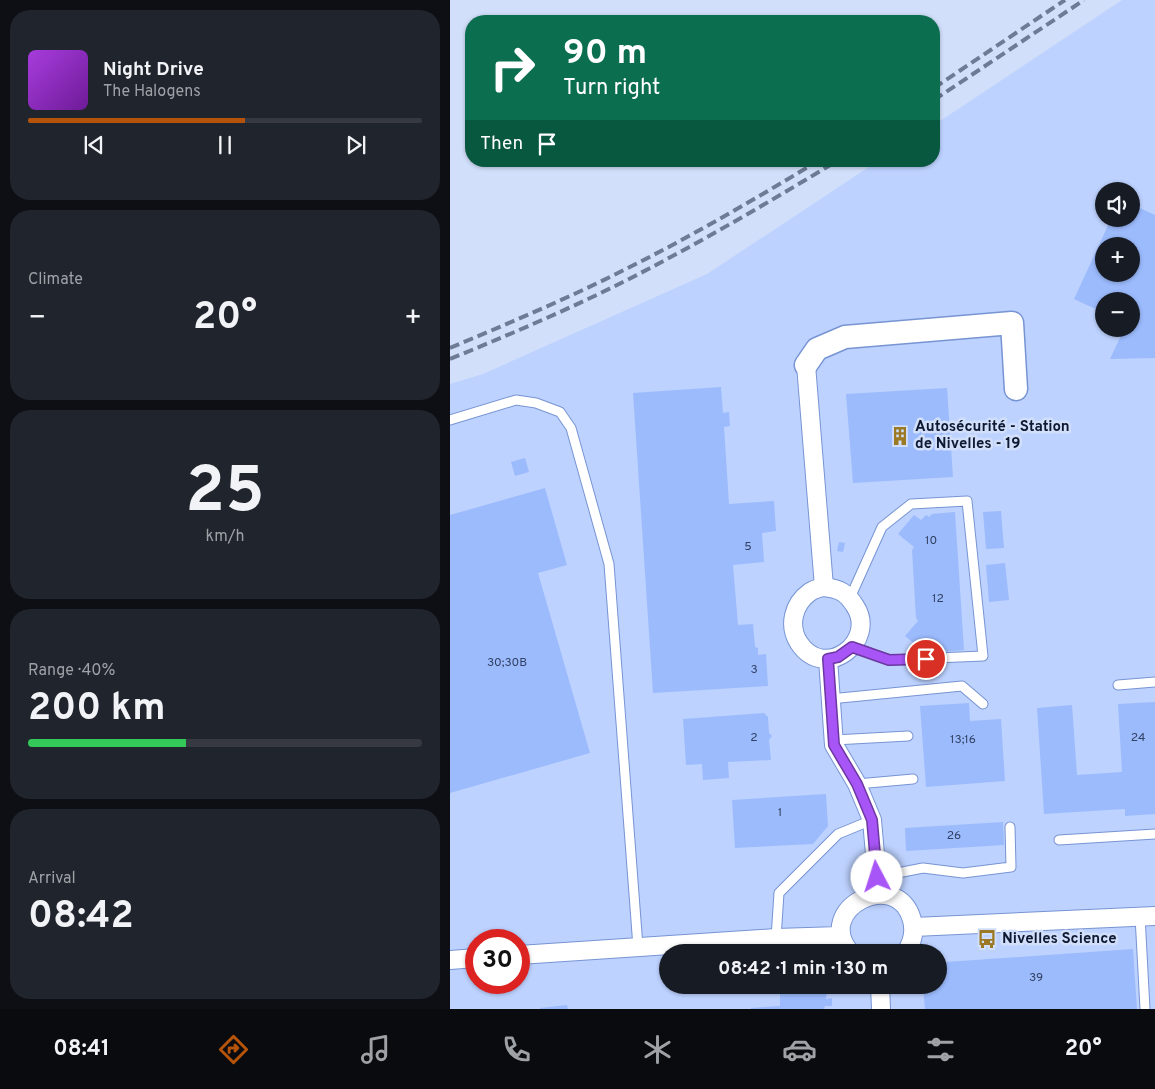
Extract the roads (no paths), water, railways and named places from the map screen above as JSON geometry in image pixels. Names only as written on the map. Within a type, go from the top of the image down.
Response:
[{"type":"street","points":[[824,586],[806,365],[817,349],[845,337],[1012,323],[1016,389]]},
{"type":"street","points":[[824,586],[838,589],[850,598],[860,613],[861,631],[852,647],[838,657],[828,659],[816,658],[804,650],[794,634],[793,616],[801,600],[810,592],[824,586]]},
{"type":"street","points":[[828,659],[834,745],[857,784],[872,820],[877,894]]},
{"type":"street","points":[[844,944],[840,936],[841,925],[851,906],[865,897],[877,894],[892,897],[902,904],[910,914],[914,927],[911,944]]},
{"type":"street","points":[[914,927],[1147,916]]},
{"type":"street","points":[[530,954],[776,938],[840,936]]},
{"type":"street","points":[[450,960],[465,959]]},
{"type":"street","points":[[880,994],[881,1009]]},
{"type":"lane","points":[[450,420],[516,400],[536,403],[560,412],[571,428],[609,564],[638,947]]},
{"type":"lane","points":[[850,598],[882,527],[910,504],[967,501],[983,656],[889,660],[852,647]]},
{"type":"lane","points":[[1118,685],[1155,682]]},
{"type":"lane","points":[[830,699],[962,686],[983,704]]},
{"type":"lane","points":[[834,740],[908,736]]},
{"type":"lane","points":[[857,784],[912,779]]},
{"type":"lane","points":[[776,938],[779,893],[838,834],[872,820]]},
{"type":"lane","points":[[877,877],[923,868],[963,873],[1011,867],[1010,827]]},
{"type":"lane","points":[[1059,840],[1155,834]]},
{"type":"lane","points":[[1145,1009],[1147,916]]},
{"type":"railway","points":[[940,84],[1065,0]]},
{"type":"railway","points":[[940,96],[1084,0]]},
{"type":"railway","points":[[450,348],[517,320],[626,269],[675,244],[808,167]]},
{"type":"railway","points":[[450,359],[586,300],[631,278],[735,221],[827,167]]},
{"type":"place","name":"Autosécurité - Station de Nivelles - 19","points":[[900,436]]},
{"type":"place","name":"Nivelles Science","points":[[987,939]]}]
